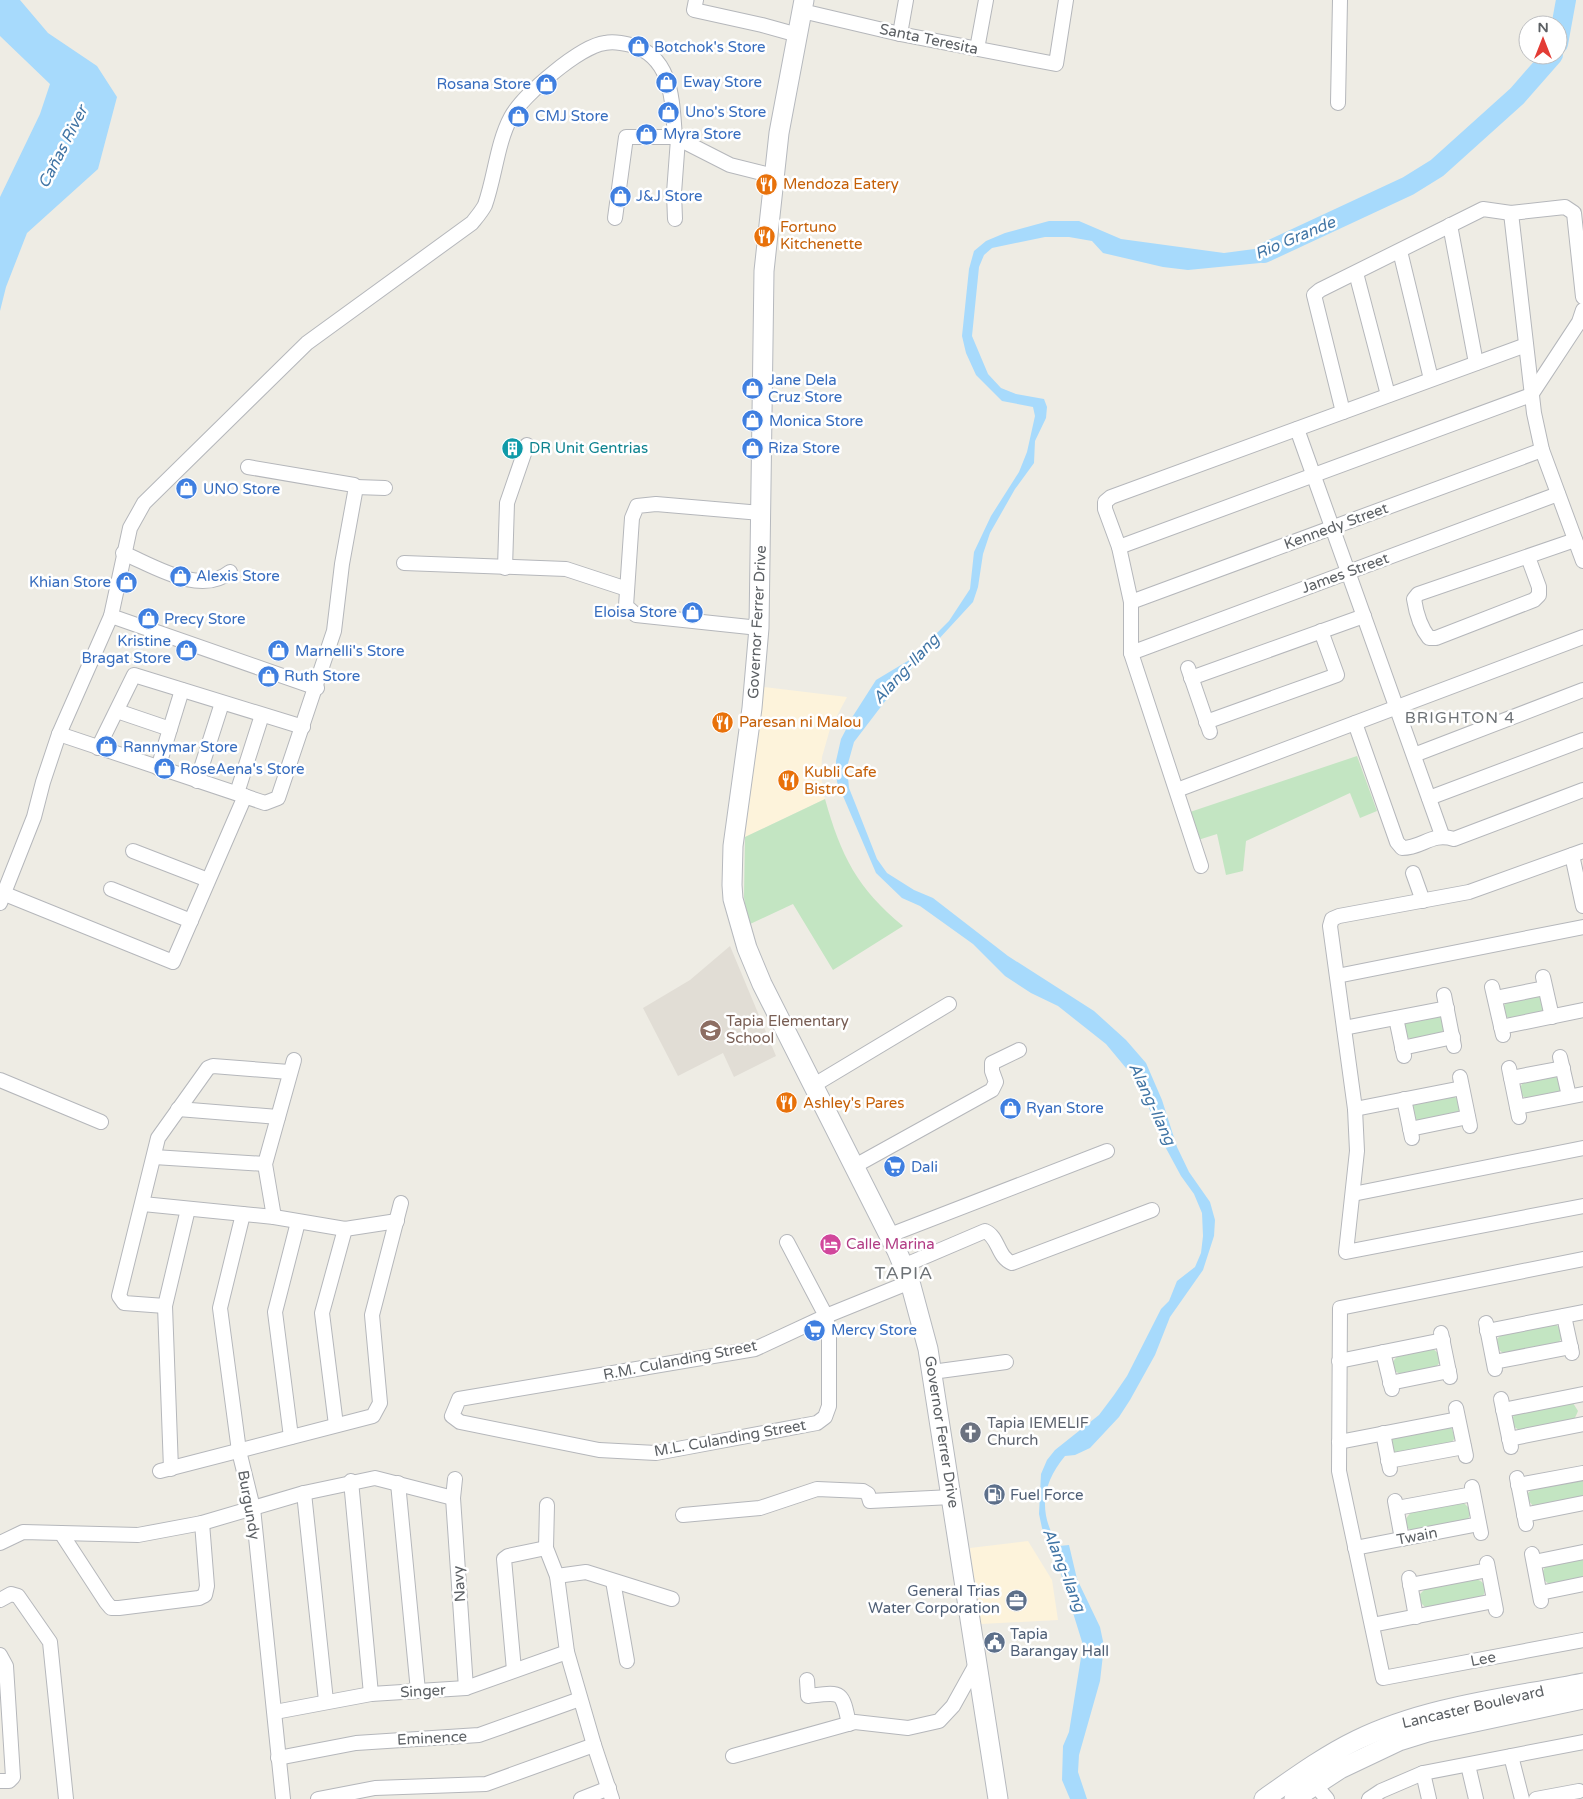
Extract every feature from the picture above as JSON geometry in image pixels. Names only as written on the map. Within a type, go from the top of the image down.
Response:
[{"type":"main road","name":"Governor Ferrer Drive","points":[[803,6],[779,133],[764,271],[759,628],[752,708],[733,846],[733,899],[747,948],[762,984],[814,1085],[853,1167],[890,1235],[906,1274],[928,1349],[998,1799]]},
{"type":"main road","name":"Lancaster Boulevard","points":[[1264,1799],[1327,1756],[1386,1727],[1422,1715],[1583,1683]]},
{"type":"main road","name":"Lancaster Boulevard","points":[[1294,1799],[1321,1792],[1368,1754],[1399,1741],[1428,1732],[1583,1699]]},
{"type":"street","points":[[696,0],[694,10],[762,25],[798,36]]},
{"type":"street","points":[[900,34],[906,0]]},
{"type":"street","points":[[978,49],[986,0]]},
{"type":"street","name":"Santa Teresita","points":[[803,6],[900,34],[1056,64],[1066,0]]},
{"type":"street","points":[[1338,103],[1340,0]]},
{"type":"street","points":[[262,715],[241,795],[173,962],[2,899],[34,818],[43,782],[59,734],[111,616],[123,553],[130,528],[144,502],[308,343],[472,223],[484,206],[511,116],[537,87],[559,68],[588,48],[605,43],[623,43],[640,48],[663,67],[671,93],[676,138],[675,218]]},
{"type":"street","points":[[615,218],[626,138],[676,138],[730,165],[774,176]]},
{"type":"street","points":[[1343,412],[1314,295],[1320,290],[1483,209],[1511,213],[1565,206],[1569,208],[1574,213],[1583,297]]},
{"type":"street","points":[[1511,213],[1531,395],[1542,450],[1583,562]]},
{"type":"street","points":[[1450,225],[1476,363]]},
{"type":"street","points":[[1400,251],[1431,380]]},
{"type":"street","points":[[1356,273],[1388,395]]},
{"type":"street","points":[[1119,547],[1531,395],[1580,322],[1583,310]]},
{"type":"street","points":[[1201,866],[1131,653],[1131,602],[1119,547],[1105,509],[1105,502],[1111,497],[1526,345]]},
{"type":"street","points":[[1297,429],[1442,836]]},
{"type":"street","points":[[505,568],[507,502],[527,446]]},
{"type":"street","name":"Kennedy Street","points":[[1131,602],[1542,450]]},
{"type":"street","points":[[248,467],[354,485],[356,487],[385,488]]},
{"type":"street","points":[[59,734],[265,803],[278,798],[317,688],[334,631],[342,564],[356,487]]},
{"type":"street","name":"James Street","points":[[1131,653],[1558,494]]},
{"type":"street","points":[[759,628],[636,616],[626,606],[632,518],[637,506],[656,504],[761,513]]},
{"type":"street","points":[[1528,557],[1539,587],[1539,595],[1534,600],[1436,638],[1429,638],[1425,633],[1415,606],[1414,599],[1418,594],[1575,540]]},
{"type":"street","points":[[123,553],[167,572],[199,581],[221,579],[230,572]]},
{"type":"street","points":[[404,564],[566,569],[590,579],[627,589]]},
{"type":"street","points":[[111,616],[317,688]]},
{"type":"street","points":[[1321,631],[1337,675],[1208,727],[1190,673],[1364,616]]},
{"type":"street","points":[[1177,790],[1583,637]]},
{"type":"street","points":[[98,748],[134,676],[303,727]]},
{"type":"street","points":[[158,768],[182,690]]},
{"type":"street","points":[[1414,755],[1583,690]]},
{"type":"street","points":[[197,781],[222,703]]},
{"type":"street","points":[[116,711],[170,730]]},
{"type":"street","points":[[1354,723],[1397,842],[1402,848],[1409,848],[1442,836],[1454,839],[1583,790]]},
{"type":"street","points":[[1429,798],[1583,740]]},
{"type":"street","points":[[133,851],[208,880]]},
{"type":"street","points":[[1583,906],[1578,853],[1469,892],[1339,916],[1332,919],[1330,926],[1355,1109],[1357,1151],[1346,1252],[1583,1206]]},
{"type":"street","points":[[1413,873],[1422,901]]},
{"type":"street","points":[[111,890],[191,921]]},
{"type":"street","points":[[1337,976],[1583,928]]},
{"type":"street","points":[[1552,1017],[1544,983],[1494,992],[1502,1032],[1583,1010]]},
{"type":"street","points":[[1344,1028],[1396,1018],[1445,1002],[1454,1041],[1403,1052],[1396,1018]]},
{"type":"street","points":[[814,1085],[949,1004]]},
{"type":"street","points":[[853,1167],[992,1090],[996,1082],[992,1071],[992,1063],[1019,1050]]},
{"type":"street","points":[[1569,1096],[1561,1063],[1510,1073],[1518,1112],[1569,1096],[1583,1094]]},
{"type":"street","points":[[165,1306],[124,1303],[119,1296],[158,1138],[208,1068],[213,1066],[292,1066],[265,1164],[274,1217]]},
{"type":"street","points":[[0,1080],[101,1122]]},
{"type":"street","points":[[1355,1109],[1404,1099],[1461,1083],[1469,1122],[1411,1133],[1404,1099]]},
{"type":"street","points":[[178,1109],[278,1117]]},
{"type":"street","points":[[1352,1194],[1583,1148]]},
{"type":"street","points":[[890,1235],[1107,1151]]},
{"type":"street","points":[[154,1157],[265,1164]]},
{"type":"street","points":[[188,1209],[165,1306],[166,1470],[373,1416],[380,1403],[372,1315],[401,1203]]},
{"type":"street","points":[[143,1204],[274,1217],[345,1229],[396,1221]]},
{"type":"street","name":"R.M. Culanding Street","points":[[452,1416],[459,1399],[755,1349],[826,1316],[985,1231],[993,1238],[1006,1261],[1012,1263],[1152,1210]]},
{"type":"street","name":"Burgundy","points":[[243,1214],[220,1308],[239,1451],[253,1508],[283,1799]]},
{"type":"street","points":[[291,1437],[274,1312],[298,1222]]},
{"type":"street","points":[[336,1425],[322,1313],[345,1229]]},
{"type":"street","name":"M.L. Culanding Street","points":[[452,1416],[460,1422],[599,1450],[656,1453],[818,1423],[825,1417],[829,1406],[829,1334],[826,1316],[787,1242]]},
{"type":"street","points":[[1416,1616],[1410,1581],[1488,1566],[1495,1606],[1416,1616],[1372,1625],[1339,1471],[1340,1308],[1583,1259]]},
{"type":"street","points":[[1564,1316],[1571,1350],[1494,1365],[1487,1327],[1583,1312]]},
{"type":"street","points":[[1339,1360],[1383,1352],[1442,1336],[1449,1374],[1391,1386],[1383,1352]]},
{"type":"street","points":[[932,1372],[1006,1362]]},
{"type":"street","points":[[1582,1398],[1502,1404],[1510,1443],[1583,1424]]},
{"type":"street","points":[[1339,1442],[1383,1433],[1457,1413],[1465,1451],[1389,1466],[1383,1433]]},
{"type":"street","points":[[1583,1473],[1518,1481],[1525,1519],[1583,1504]]},
{"type":"street","points":[[0,1543],[23,1532],[138,1535],[202,1523],[304,1493],[351,1481],[375,1478],[453,1498]]},
{"type":"street","name":"Navy","points":[[455,1479],[453,1498],[466,1688]]},
{"type":"street","points":[[351,1481],[372,1694]]},
{"type":"street","points":[[398,1483],[418,1691]]},
{"type":"street","points":[[683,1515],[760,1508],[806,1491],[826,1488],[863,1491],[868,1494],[870,1501],[952,1497]]},
{"type":"street","name":"Twain","points":[[1355,1548],[1402,1538],[1480,1528],[1472,1490],[1396,1505],[1402,1538]]},
{"type":"street","points":[[304,1493],[326,1701]]},
{"type":"street","points":[[547,1505],[546,1548],[557,1576],[568,1652],[580,1699],[611,1794],[581,1799]]},
{"type":"street","points":[[61,1532],[110,1608],[120,1608],[199,1598],[205,1595],[207,1586],[202,1523]]},
{"type":"street","points":[[514,1670],[504,1559],[508,1556],[546,1548]]},
{"type":"street","points":[[1583,1552],[1533,1558],[1541,1597],[1583,1584]]},
{"type":"street","points":[[557,1576],[586,1572],[672,1599]]},
{"type":"street","points":[[613,1580],[628,1661]]},
{"type":"street","points":[[0,1600],[11,1594],[18,1596],[50,1642],[66,1799]]},
{"type":"street","name":"Lee","points":[[1372,1625],[1383,1678],[1583,1640]]},
{"type":"street","name":"Singer","points":[[274,1712],[372,1694],[466,1688],[568,1652]]},
{"type":"street","points":[[0,1655],[6,1666],[13,1777],[9,1781],[0,1781]]},
{"type":"street","points":[[733,1756],[849,1724],[868,1722],[908,1728],[938,1721],[953,1706],[978,1661]]},
{"type":"street","points":[[807,1680],[808,1696],[831,1693],[840,1695],[844,1700],[849,1724]]},
{"type":"street","name":"Eminence","points":[[278,1758],[356,1743],[479,1736],[580,1699]]},
{"type":"street","points":[[1368,1799],[1382,1795],[1424,1773],[1583,1742]]},
{"type":"street","points":[[318,1799],[375,1788],[486,1784],[594,1745]]},
{"type":"street","points":[[1511,1756],[1522,1799]]},
{"type":"street","points":[[1468,1764],[1476,1799]]},
{"type":"street","points":[[1424,1773],[1429,1799]]},
{"type":"street","points":[[1536,1799],[1571,1794]]},
{"type":"shaded area","name":"Kubli Cafe Bistro","points":[[764,687],[847,697],[830,729],[822,757],[821,777],[825,799],[745,837]]},
{"type":"shaded area","name":"Tapia Elementary School","points":[[730,946],[776,1056],[734,1077],[723,1053],[678,1076],[643,1008],[690,980]]},
{"type":"shaded area","name":"General Trias Water Corporation","points":[[1028,1541],[1052,1580],[1058,1620],[981,1624],[970,1548]]},
{"type":"green space","points":[[1357,756],[1377,811],[1360,818],[1350,793],[1246,841],[1243,871],[1226,875],[1217,834],[1198,840],[1190,812]]},
{"type":"green space","points":[[825,799],[837,838],[853,870],[874,898],[903,926],[833,970],[793,904],[748,925],[744,897],[745,837]]},
{"type":"green space","points":[[1537,996],[1543,999],[1543,1012],[1510,1019],[1504,1015],[1503,1008],[1506,1002]]},
{"type":"green space","points":[[1437,1015],[1443,1019],[1445,1028],[1440,1034],[1413,1040],[1407,1037],[1404,1025],[1406,1022]]},
{"type":"green space","points":[[1554,1076],[1560,1079],[1560,1092],[1527,1099],[1521,1095],[1520,1088],[1523,1082]]},
{"type":"green space","points":[[1453,1096],[1458,1099],[1460,1109],[1456,1114],[1418,1121],[1413,1117],[1412,1106],[1415,1103]]},
{"type":"green space","points":[[1555,1324],[1560,1328],[1562,1338],[1558,1343],[1503,1353],[1498,1349],[1497,1339],[1502,1334]]},
{"type":"green space","points":[[1433,1349],[1438,1353],[1440,1362],[1436,1367],[1402,1375],[1393,1370],[1392,1363],[1398,1355]]},
{"type":"green space","points":[[1573,1403],[1578,1411],[1574,1420],[1519,1430],[1513,1426],[1512,1419],[1515,1413]]},
{"type":"green space","points":[[1451,1426],[1455,1438],[1451,1443],[1397,1454],[1394,1452],[1391,1439],[1393,1436]]},
{"type":"green space","points":[[1583,1478],[1583,1499],[1534,1507],[1528,1500],[1528,1493],[1534,1488]]},
{"type":"green space","points":[[1463,1502],[1470,1509],[1467,1521],[1412,1531],[1406,1527],[1405,1520],[1411,1512]]},
{"type":"green space","points":[[1583,1558],[1583,1579],[1549,1584],[1544,1580],[1542,1573],[1545,1567]]},
{"type":"green space","points":[[1474,1579],[1481,1581],[1485,1586],[1485,1592],[1481,1598],[1426,1608],[1419,1601],[1420,1594],[1425,1589]]},
{"type":"water","name":"Cañas River","points":[[0,0],[20,0],[48,33],[97,66],[117,97],[98,169],[27,233],[6,287],[0,311],[0,197],[40,114],[50,84],[0,36]]},
{"type":"water","name":"Alang-Ilang","points":[[1049,221],[1079,221],[1121,239],[1224,253],[1262,248],[1287,236],[1291,250],[1260,263],[1188,270],[1163,267],[1103,253],[1092,241],[1069,237],[1045,237],[992,248],[984,255],[979,267],[972,336],[988,374],[1001,388],[1016,394],[1044,399],[1047,407],[1046,418],[1035,441],[1034,463],[1015,489],[990,533],[983,554],[978,587],[973,602],[902,679],[854,742],[847,767],[849,788],[877,859],[887,873],[914,890],[933,898],[1008,956],[1094,1011],[1126,1040],[1146,1063],[1162,1100],[1177,1147],[1189,1172],[1210,1202],[1215,1220],[1214,1236],[1203,1270],[1170,1317],[1155,1355],[1130,1400],[1119,1417],[1090,1448],[1075,1455],[1065,1456],[1051,1478],[1047,1489],[1045,1511],[1048,1523],[1059,1546],[1069,1545],[1077,1579],[1100,1627],[1104,1646],[1100,1681],[1079,1755],[1078,1772],[1087,1799],[1070,1799],[1062,1780],[1063,1746],[1069,1732],[1083,1645],[1056,1558],[1042,1528],[1039,1514],[1041,1474],[1047,1460],[1055,1450],[1099,1415],[1114,1395],[1127,1376],[1161,1309],[1169,1301],[1177,1281],[1195,1267],[1201,1253],[1203,1236],[1202,1213],[1194,1194],[1181,1176],[1161,1139],[1142,1090],[1129,1067],[1126,1068],[1106,1044],[1058,1006],[1031,993],[1005,976],[973,944],[920,906],[902,898],[876,873],[837,782],[836,761],[841,739],[876,680],[911,659],[949,621],[970,589],[974,552],[991,516],[1019,472],[1027,452],[1035,416],[1033,407],[1002,401],[976,375],[966,353],[962,336],[969,269],[974,251],[986,241],[1005,233]]},
{"type":"waterway","name":"Rio Grande","points":[[1563,15],[1566,0]]},
{"type":"waterway","name":"Rio Grande","points":[[1264,253],[1408,186],[1437,168],[1517,96],[1544,65]]},
{"type":"place","name":"Botchok's Store","points":[[638,47]]},
{"type":"place","name":"Eway Store","points":[[667,82]]},
{"type":"place","name":"Rosana Store","points":[[547,84]]},
{"type":"place","name":"Uno's Store","points":[[669,112]]},
{"type":"place","name":"CMJ Store","points":[[519,116]]},
{"type":"place","name":"Myra Store","points":[[647,134]]},
{"type":"place","name":"Mendoza Eatery","points":[[767,184]]},
{"type":"place","name":"J&J Store","points":[[620,196]]},
{"type":"place","name":"Fortuno Kitchenette","points":[[764,236]]},
{"type":"place","name":"Jane Dela Cruz Store","points":[[752,389]]},
{"type":"place","name":"Monica Store","points":[[753,421]]},
{"type":"place","name":"DR Unit Gentrias","points":[[513,448]]},
{"type":"place","name":"Riza Store","points":[[752,448]]},
{"type":"place","name":"UNO Store","points":[[187,489]]},
{"type":"place","name":"Alexis Store","points":[[180,576]]},
{"type":"place","name":"Khian Store","points":[[127,582]]},
{"type":"place","name":"Eloisa Store","points":[[693,612]]},
{"type":"place","name":"Precy Store","points":[[148,619]]},
{"type":"place","name":"Kristine Bragat Store","points":[[187,650]]},
{"type":"place","name":"Marnelli's Store","points":[[279,651]]},
{"type":"place","name":"Ruth Store","points":[[268,676]]},
{"type":"place","name":"Paresan ni Malou","points":[[723,722]]},
{"type":"place","name":"Rannymar Store","points":[[107,747]]},
{"type":"place","name":"RoseAena's Store","points":[[164,769]]},
{"type":"place","name":"Kubli Cafe Bistro","points":[[788,781]]},
{"type":"place","name":"Tapia Elementary School","points":[[710,1030]]},
{"type":"place","name":"Ashley's Pares","points":[[787,1103]]},
{"type":"place","name":"Ryan Store","points":[[1010,1108]]},
{"type":"place","name":"Dali","points":[[895,1167]]},
{"type":"place","name":"Calle Marina","points":[[830,1244]]},
{"type":"place","name":"Mercy Store","points":[[815,1330]]},
{"type":"place","name":"Tapia IEMELIF Church","points":[[971,1432]]},
{"type":"place","name":"Fuel Force","points":[[994,1495]]},
{"type":"place","name":"General Trias Water Corporation","points":[[1016,1600]]},
{"type":"place","name":"Tapia Barangay Hall","points":[[994,1643]]},
{"type":"district","name":"BRIGHTON 4","points":[[1460,718]]},
{"type":"district","name":"TAPIA","points":[[904,1273]]}]
